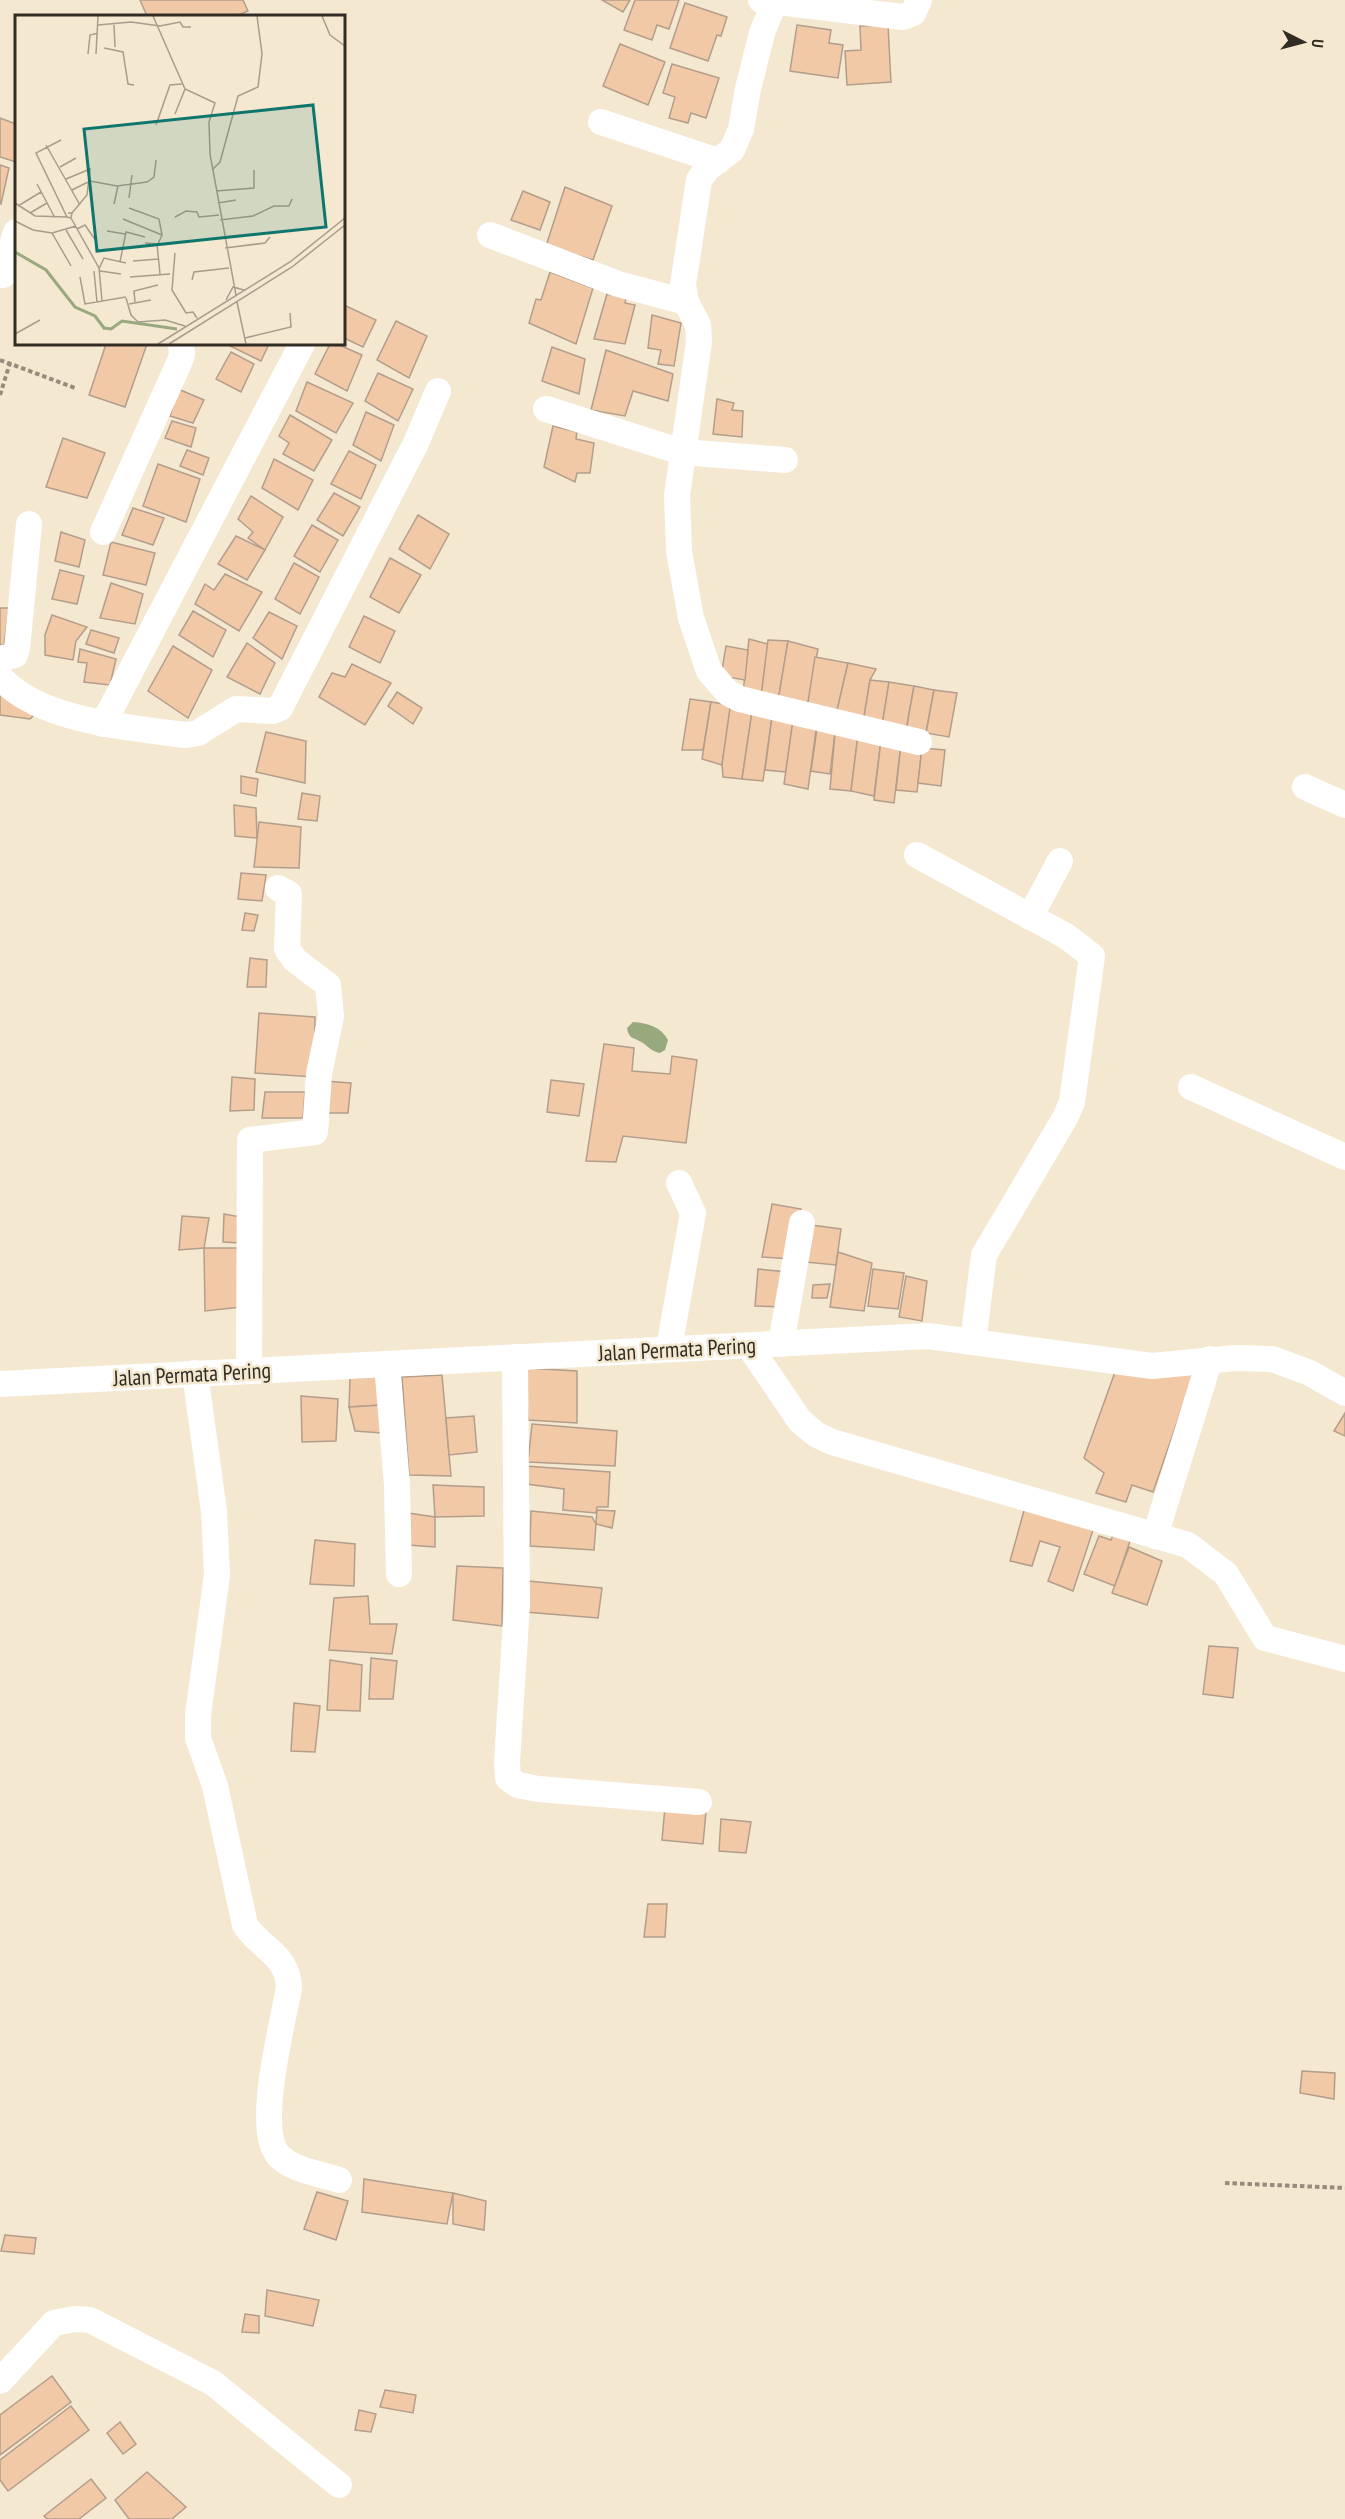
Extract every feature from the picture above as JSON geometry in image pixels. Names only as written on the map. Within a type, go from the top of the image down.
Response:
[{"type":"street","points":[[911,8],[769,1],[741,129],[732,150],[707,169],[699,180],[683,285],[686,302],[698,325],[699,342],[677,495],[679,551],[691,618],[709,671],[728,693],[740,699],[919,742]]},
{"type":"street","points":[[601,122],[718,161]]},
{"type":"street","points":[[490,235],[618,284],[686,302]]},
{"type":"street","points":[[7,276],[15,237]]},
{"type":"street","points":[[103,531],[179,363],[182,345]]},
{"type":"street","points":[[104,724],[301,345]]},
{"type":"street","points":[[0,677],[29,701],[104,724],[186,735],[198,733],[236,709],[273,711],[280,708],[416,443],[438,391]]},
{"type":"street","points":[[546,409],[682,452],[785,460]]},
{"type":"street","points":[[0,659],[15,655],[17,649],[29,524]]},
{"type":"street","points":[[1305,787],[1345,806]]},
{"type":"street","points":[[917,855],[1066,936],[1092,956],[1072,1102],[1065,1118],[984,1255],[973,1342]]},
{"type":"street","points":[[1029,917],[1060,861]]},
{"type":"street","points":[[249,1371],[250,1140],[315,1132],[320,1074],[331,1016],[328,985],[295,960],[287,949],[289,894],[278,888]]},
{"type":"street","points":[[1191,1087],[1345,1157]]},
{"type":"street","points":[[669,1348],[693,1213],[679,1183]]},
{"type":"street","points":[[780,1344],[802,1223]]},
{"type":"street","name":"Jalan Permata Pering","points":[[0,1384],[928,1336],[1152,1366],[1210,1359],[1272,1359],[1310,1373],[1345,1393]]},
{"type":"street","points":[[749,1346],[800,1421],[817,1435],[832,1442],[1188,1545],[1226,1574],[1265,1638],[1345,1659]]},
{"type":"street","points":[[515,1357],[517,1605],[507,1762],[508,1778],[518,1785],[538,1789],[699,1802]]},
{"type":"street","points":[[1155,1536],[1210,1359]]},
{"type":"street","points":[[387,1364],[397,1485],[399,1574]]},
{"type":"street","points":[[195,1373],[214,1511],[217,1575],[198,1715],[198,1738],[215,1786],[245,1925],[254,1939],[279,1958],[289,1976],[289,1988],[269,2102],[271,2143],[277,2155],[286,2162],[339,2180]]},
{"type":"street","points":[[0,2381],[54,2323],[75,2319],[90,2320],[213,2383],[339,2485]]},
{"type":"path","points":[[0,360],[75,388]]},
{"type":"path","points":[[0,395],[10,363]]},
{"type":"path","points":[[1225,2183],[1345,2188]]},
{"type":"shaded area","points":[[633,1022],[649,1025],[662,1032],[668,1040],[665,1050],[660,1053],[655,1051],[631,1036],[627,1028]]},
{"type":"building","points":[[140,0],[243,0],[248,11],[238,15],[147,15]]},
{"type":"building","points":[[602,0],[630,0],[623,12]]},
{"type":"building","points":[[635,0],[679,0],[669,29],[657,25],[652,40],[624,30]]},
{"type":"building","points":[[685,3],[727,17],[721,36],[717,35],[708,61],[670,48]]},
{"type":"building","points":[[797,25],[831,30],[829,43],[843,45],[838,78],[790,71]]},
{"type":"building","points":[[888,25],[891,82],[847,85],[845,51],[861,50],[860,26]]},
{"type":"building","points":[[620,44],[665,62],[648,105],[603,86]]},
{"type":"building","points":[[672,64],[719,78],[706,118],[691,113],[688,123],[669,118],[675,97],[663,93]]},
{"type":"building","points":[[0,118],[15,124],[15,162],[0,157]]},
{"type":"building","points":[[0,165],[9,168],[1,204],[0,203]]},
{"type":"building","points":[[565,187],[612,206],[593,260],[546,246]]},
{"type":"building","points":[[523,191],[550,202],[540,230],[511,220]]},
{"type":"building","points":[[550,272],[593,288],[576,344],[529,323],[536,299],[541,300]]},
{"type":"building","points":[[607,294],[626,298],[625,303],[635,305],[625,344],[594,339]]},
{"type":"building","points":[[345,305],[376,320],[363,347],[345,338]]},
{"type":"building","points":[[652,315],[681,323],[674,366],[658,364],[661,350],[648,348]]},
{"type":"building","points":[[396,321],[427,336],[409,378],[377,360]]},
{"type":"building","points":[[106,345],[147,345],[125,407],[89,395]]},
{"type":"building","points":[[230,345],[269,345],[261,361]]},
{"type":"building","points":[[330,345],[339,345],[362,355],[347,391],[315,374]]},
{"type":"building","points":[[552,347],[585,359],[579,394],[542,381]]},
{"type":"building","points":[[606,350],[673,374],[668,401],[633,391],[625,416],[591,410]]},
{"type":"building","points":[[231,352],[254,364],[241,392],[216,379]]},
{"type":"building","points":[[378,373],[413,389],[398,421],[365,401]]},
{"type":"building","points":[[307,382],[353,403],[336,433],[296,411]]},
{"type":"building","points":[[178,389],[204,400],[193,423],[170,416]]},
{"type":"building","points":[[717,399],[734,403],[732,410],[743,411],[742,437],[713,434]]},
{"type":"building","points":[[366,412],[394,425],[381,461],[353,445]]},
{"type":"building","points":[[290,415],[332,440],[314,471],[283,454],[289,443],[279,436]]},
{"type":"building","points":[[172,421],[196,428],[191,447],[165,438]]},
{"type":"building","points":[[553,426],[577,432],[576,439],[594,443],[590,473],[577,473],[575,482],[544,467]]},
{"type":"building","points":[[63,438],[105,453],[87,498],[46,487]]},
{"type":"building","points":[[187,450],[209,458],[203,475],[180,466]]},
{"type":"building","points":[[349,451],[376,465],[361,499],[331,484]]},
{"type":"building","points":[[274,459],[313,480],[298,510],[262,488]]},
{"type":"building","points":[[158,464],[200,479],[186,522],[143,506]]},
{"type":"building","points":[[334,493],[360,507],[343,536],[317,520]]},
{"type":"building","points":[[251,496],[283,517],[265,550],[248,538],[253,532],[238,519]]},
{"type":"building","points":[[133,508],[164,518],[153,545],[122,535]]},
{"type":"building","points":[[418,515],[449,534],[430,569],[399,549]]},
{"type":"building","points":[[312,525],[338,540],[320,572],[294,556]]},
{"type":"building","points":[[61,532],[85,540],[79,567],[55,561]]},
{"type":"building","points":[[236,536],[265,550],[247,580],[218,564]]},
{"type":"building","points":[[111,542],[155,553],[146,585],[103,575]]},
{"type":"building","points":[[390,558],[421,575],[399,613],[370,597]]},
{"type":"building","points":[[294,563],[319,577],[300,614],[275,599]]},
{"type":"building","points":[[60,570],[84,576],[77,604],[52,599]]},
{"type":"building","points":[[225,574],[262,592],[239,631],[195,604],[205,584],[214,590]]},
{"type":"building","points":[[111,583],[143,594],[135,624],[100,618]]},
{"type":"building","points":[[0,608],[9,608],[4,645],[0,645]]},
{"type":"building","points":[[193,611],[226,630],[213,657],[179,635]]},
{"type":"building","points":[[269,612],[297,626],[282,659],[253,638]]},
{"type":"building","points":[[52,615],[87,627],[76,641],[73,660],[45,655],[45,635]]},
{"type":"building","points":[[364,616],[395,631],[380,663],[349,647]]},
{"type":"building","points":[[91,630],[119,638],[114,653],[86,644]]},
{"type":"building","points":[[749,639],[768,644],[761,697],[743,693]]},
{"type":"building","points":[[768,640],[788,641],[778,701],[761,697]]},
{"type":"building","points":[[788,641],[818,649],[807,709],[778,701]]},
{"type":"building","points":[[247,643],[275,663],[260,694],[227,677]]},
{"type":"building","points":[[173,646],[212,670],[188,718],[148,691]]},
{"type":"building","points":[[726,646],[748,650],[745,680],[721,676]]},
{"type":"building","points":[[80,649],[116,659],[110,685],[84,682],[87,663],[78,662]]},
{"type":"building","points":[[815,657],[848,663],[836,715],[807,709]]},
{"type":"building","points":[[848,663],[876,669],[870,680],[863,723],[836,715]]},
{"type":"building","points":[[352,664],[391,683],[365,725],[319,697],[332,673],[345,677]]},
{"type":"building","points":[[870,680],[889,682],[882,726],[863,723]]},
{"type":"building","points":[[889,682],[914,686],[906,731],[882,726]]},
{"type":"building","points":[[0,685],[35,714],[30,719],[0,715]]},
{"type":"building","points":[[914,686],[934,690],[926,733],[906,731]]},
{"type":"building","points":[[934,690],[957,693],[949,737],[926,733]]},
{"type":"building","points":[[397,692],[422,708],[413,724],[388,706]]},
{"type":"building","points":[[690,699],[711,702],[703,750],[682,750]]},
{"type":"building","points":[[711,702],[731,705],[722,765],[702,759]]},
{"type":"building","points":[[730,708],[752,712],[742,779],[723,777],[722,765]]},
{"type":"building","points":[[752,712],[772,717],[763,781],[742,779]]},
{"type":"building","points":[[772,717],[793,720],[786,772],[765,770]]},
{"type":"building","points":[[793,720],[817,723],[808,789],[784,784]]},
{"type":"building","points":[[817,729],[835,733],[830,774],[811,771]]},
{"type":"building","points":[[266,732],[306,741],[305,783],[256,772]]},
{"type":"building","points":[[835,733],[858,735],[851,791],[830,789]]},
{"type":"building","points":[[858,735],[881,740],[874,796],[851,791]]},
{"type":"building","points":[[881,740],[901,744],[894,803],[874,800]]},
{"type":"building","points":[[901,744],[922,748],[917,792],[896,790]]},
{"type":"building","points":[[922,748],[945,750],[941,786],[918,783]]},
{"type":"building","points":[[241,776],[258,779],[256,796],[241,793]]},
{"type":"building","points":[[302,793],[320,796],[317,821],[298,819]]},
{"type":"building","points":[[234,805],[256,808],[257,838],[235,836]]},
{"type":"building","points":[[259,822],[301,827],[299,868],[254,867]]},
{"type":"building","points":[[241,873],[266,875],[262,901],[238,899]]},
{"type":"building","points":[[245,913],[258,915],[254,931],[242,930]]},
{"type":"building","points":[[250,958],[267,960],[266,987],[247,987]]},
{"type":"building","points":[[259,1013],[315,1017],[314,1077],[255,1073]]},
{"type":"building","points":[[604,1044],[634,1048],[632,1071],[670,1074],[672,1056],[697,1060],[686,1143],[623,1136],[616,1162],[586,1161]]},
{"type":"building","points":[[232,1077],[255,1079],[254,1110],[230,1111]]},
{"type":"building","points":[[551,1080],[584,1084],[579,1116],[547,1112]]},
{"type":"building","points":[[324,1081],[351,1083],[348,1113],[323,1113]]},
{"type":"building","points":[[265,1092],[305,1092],[303,1118],[262,1118]]},
{"type":"building","points":[[772,1204],[801,1209],[791,1259],[762,1257]]},
{"type":"building","points":[[224,1214],[241,1217],[240,1243],[223,1242]]},
{"type":"building","points":[[182,1216],[209,1218],[204,1248],[179,1250]]},
{"type":"building","points":[[811,1225],[841,1229],[836,1265],[806,1262]]},
{"type":"building","points":[[204,1248],[241,1248],[241,1307],[205,1311]]},
{"type":"building","points":[[838,1252],[872,1263],[864,1311],[830,1307]]},
{"type":"building","points":[[758,1269],[788,1272],[783,1307],[755,1306]]},
{"type":"building","points":[[873,1269],[904,1273],[898,1309],[868,1306]]},
{"type":"building","points":[[906,1276],[927,1281],[922,1321],[899,1317]]},
{"type":"building","points":[[830,1284],[827,1298],[812,1298],[813,1285]]},
{"type":"building","points":[[1119,1361],[1178,1363],[1193,1376],[1153,1492],[1132,1485],[1126,1502],[1096,1493],[1104,1473],[1084,1458]]},
{"type":"building","points":[[525,1368],[577,1371],[577,1423],[528,1420]]},
{"type":"building","points":[[442,1375],[451,1476],[409,1475],[402,1377]]},
{"type":"building","points":[[379,1377],[382,1405],[349,1407],[350,1378]]},
{"type":"building","points":[[301,1396],[338,1399],[336,1441],[302,1442]]},
{"type":"building","points":[[382,1405],[382,1433],[355,1431],[349,1407]]},
{"type":"building","points":[[1345,1413],[1345,1436],[1334,1431]]},
{"type":"building","points":[[474,1416],[477,1452],[449,1455],[446,1418]]},
{"type":"building","points":[[532,1424],[617,1431],[615,1466],[528,1462]]},
{"type":"building","points":[[525,1466],[610,1472],[608,1507],[597,1507],[596,1513],[563,1510],[564,1489],[526,1484]]},
{"type":"building","points":[[433,1485],[484,1487],[484,1516],[435,1517]]},
{"type":"building","points":[[1025,1507],[1094,1527],[1073,1591],[1048,1581],[1060,1547],[1040,1541],[1032,1566],[1010,1561]]},
{"type":"building","points":[[597,1510],[615,1511],[612,1528],[596,1524]]},
{"type":"building","points":[[531,1511],[592,1517],[596,1524],[594,1550],[530,1546]]},
{"type":"building","points":[[408,1513],[435,1517],[435,1547],[408,1545]]},
{"type":"building","points":[[1113,1535],[1130,1541],[1115,1586],[1084,1574],[1099,1536],[1111,1540]]},
{"type":"building","points":[[315,1540],[355,1544],[354,1586],[310,1584]]},
{"type":"building","points":[[1129,1547],[1162,1561],[1147,1605],[1112,1593]]},
{"type":"building","points":[[457,1566],[503,1568],[502,1626],[453,1620]]},
{"type":"building","points":[[528,1581],[602,1588],[598,1618],[525,1612]]},
{"type":"building","points":[[368,1596],[370,1624],[397,1624],[392,1654],[329,1650],[334,1598]]},
{"type":"building","points":[[1209,1646],[1238,1648],[1233,1698],[1203,1694]]},
{"type":"building","points":[[371,1658],[397,1661],[393,1699],[369,1699]]},
{"type":"building","points":[[330,1660],[362,1665],[360,1711],[327,1710]]},
{"type":"building","points":[[294,1703],[320,1706],[315,1752],[291,1751]]},
{"type":"building","points":[[665,1807],[706,1812],[703,1844],[662,1840]]},
{"type":"building","points":[[721,1819],[751,1822],[746,1853],[719,1851]]},
{"type":"building","points":[[648,1904],[667,1904],[665,1937],[644,1937]]},
{"type":"building","points":[[1302,2071],[1335,2073],[1334,2099],[1300,2093]]},
{"type":"building","points":[[364,2179],[453,2193],[447,2224],[362,2212]]},
{"type":"building","points":[[317,2192],[348,2201],[336,2240],[304,2229]]},
{"type":"building","points":[[453,2193],[486,2201],[484,2230],[453,2224]]},
{"type":"building","points":[[5,2235],[36,2238],[34,2254],[1,2251]]},
{"type":"building","points":[[267,2290],[319,2300],[313,2326],[265,2316]]},
{"type":"building","points":[[245,2314],[259,2316],[259,2333],[242,2332]]},
{"type":"building","points":[[52,2376],[71,2402],[0,2455],[0,2415]]},
{"type":"building","points":[[385,2390],[416,2395],[413,2413],[380,2407]]},
{"type":"building","points":[[71,2406],[89,2430],[8,2491],[0,2480],[0,2460]]},
{"type":"building","points":[[359,2410],[376,2414],[371,2432],[355,2430]]},
{"type":"building","points":[[120,2422],[136,2444],[123,2454],[107,2433]]},
{"type":"building","points":[[147,2472],[186,2507],[172,2519],[129,2519],[115,2500]]},
{"type":"building","points":[[91,2479],[106,2498],[79,2519],[47,2519],[44,2516]]}]
